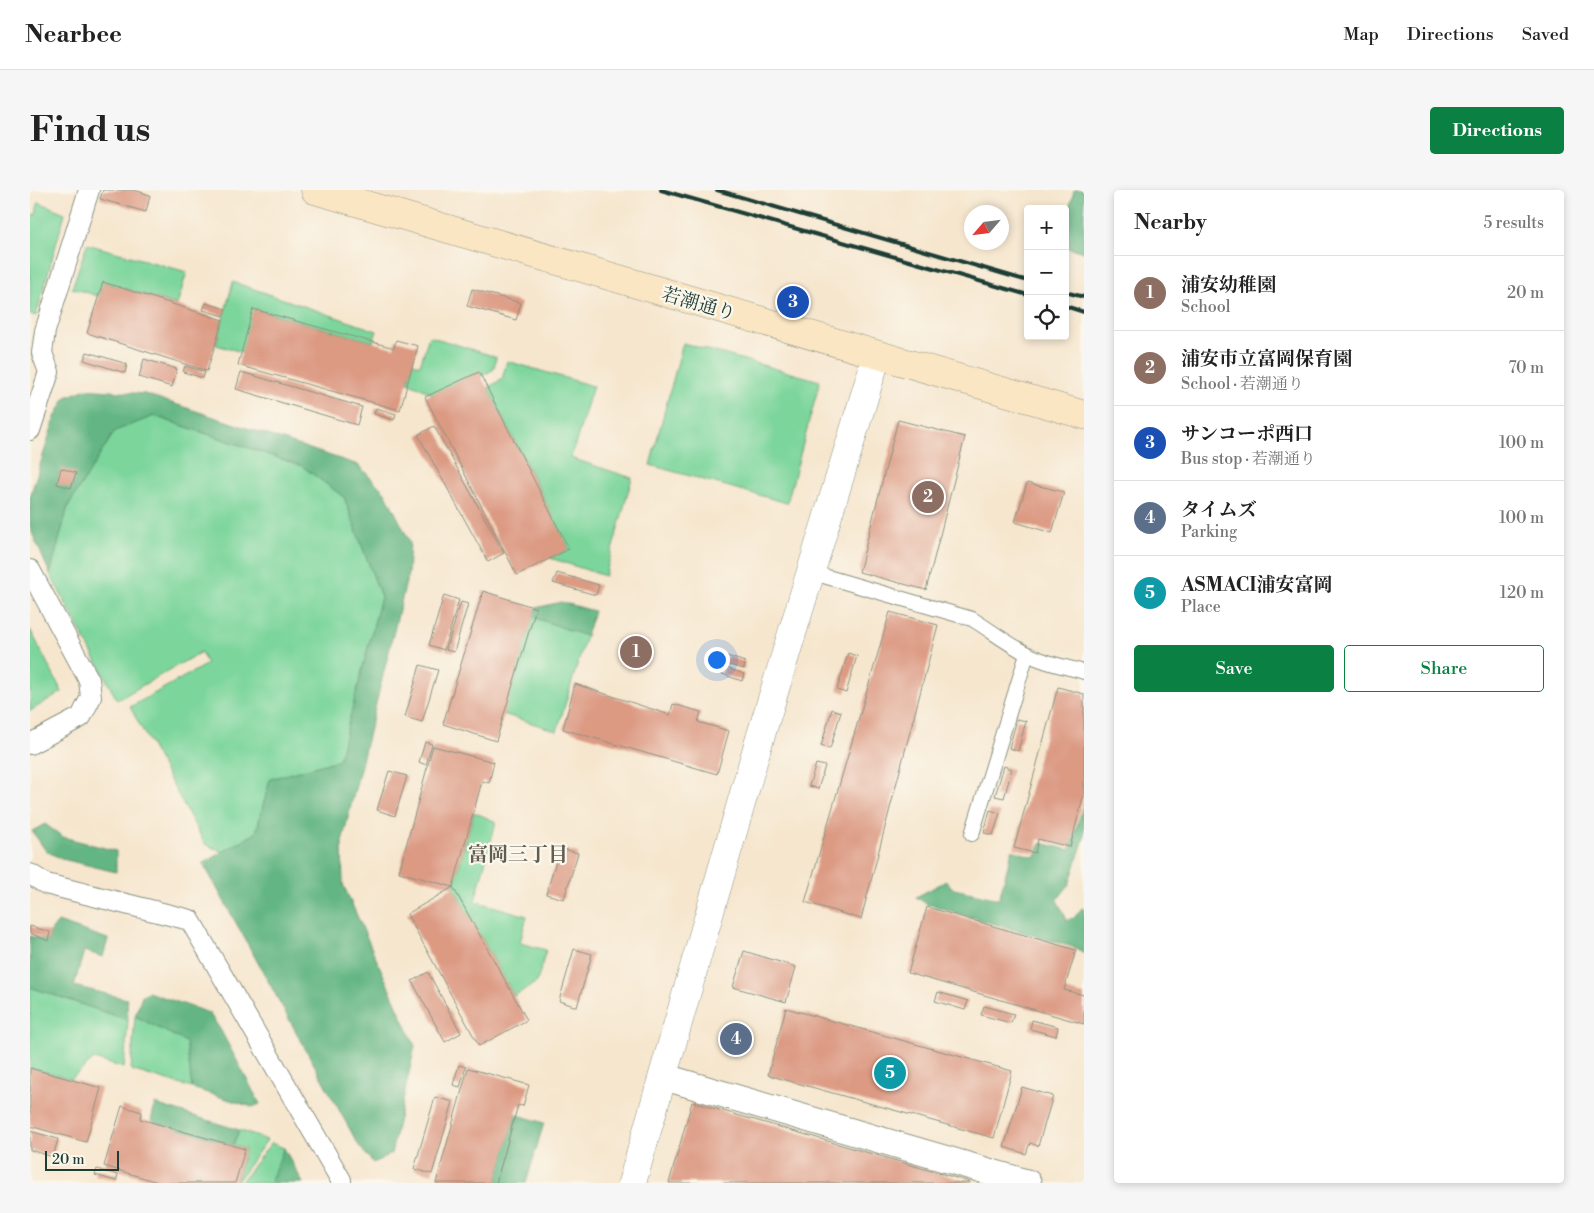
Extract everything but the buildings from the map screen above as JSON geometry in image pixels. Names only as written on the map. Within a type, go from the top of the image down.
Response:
[{"type":"main road","name":"若潮通り","points":[[314,190],[1084,415]]},
{"type":"street","points":[[30,430],[49,372],[42,353],[45,331],[88,190]]},
{"type":"street","points":[[632,1183],[760,739],[877,355]]},
{"type":"street","points":[[30,570],[90,680],[91,697],[81,717],[30,744]]},
{"type":"street","points":[[30,874],[46,884],[190,920],[341,1183]]},
{"type":"street","points":[[664,1076],[1028,1183]]},
{"type":"lane","points":[[810,572],[972,619],[1034,658],[1084,672]]},
{"type":"lane","points":[[972,834],[1027,654]]},
{"type":"green space","points":[[1074,190],[1084,190],[1084,252],[1069,248],[1069,210]]},
{"type":"green space","points":[[38,202],[65,213],[36,316],[30,314],[30,214],[36,215]]},
{"type":"green space","points":[[87,244],[187,272],[177,305],[104,282],[98,296],[72,288]]},
{"type":"green space","points":[[233,282],[377,331],[373,342],[254,309],[242,352],[216,345]]},
{"type":"green space","points":[[429,336],[496,357],[494,369],[482,376],[479,372],[433,394],[408,382],[413,363],[420,365]]},
{"type":"green space","points":[[683,343],[820,381],[787,503],[650,465]]},
{"type":"green space","points":[[507,361],[593,386],[571,458],[632,478],[605,576],[550,558],[569,549],[488,388],[502,379]]},
{"type":"green space","points":[[86,389],[145,394],[358,465],[385,492],[410,542],[408,574],[342,842],[343,884],[415,1046],[391,1154],[373,1163],[359,1146],[203,863],[256,833],[270,779],[339,760],[381,597],[344,497],[302,466],[154,416],[115,431],[68,506],[50,574],[30,528],[30,497],[55,417],[66,397]]},
{"type":"green space","points":[[154,416],[302,466],[344,497],[381,597],[339,760],[270,779],[256,833],[223,852],[205,844],[130,707],[207,664],[201,652],[117,700],[50,574],[68,506],[115,430]]},
{"type":"green space","points":[[561,602],[594,611],[586,636],[533,617],[536,608]]},
{"type":"green space","points":[[533,617],[586,636],[557,731],[503,714]]},
{"type":"green space","points":[[30,629],[62,692],[30,711]]},
{"type":"green space","points":[[1084,803],[1084,838],[1069,885],[1057,900],[1067,920],[1074,918],[1082,908],[1084,909],[1084,953],[1076,948],[927,904],[916,897],[946,881],[954,889],[999,899],[1012,850],[1035,857],[1041,843],[1070,850]]},
{"type":"green space","points":[[474,812],[496,822],[475,901],[527,916],[520,943],[546,950],[537,982],[514,996],[453,887]]},
{"type":"green space","points":[[45,824],[63,837],[116,851],[116,872],[62,859],[46,851],[32,831]]},
{"type":"green space","points":[[58,922],[108,939],[103,957],[84,951],[74,986],[127,999],[128,1020],[30,987],[30,936],[48,941],[50,932]]},
{"type":"green space","points":[[30,987],[128,1020],[124,1068],[94,1059],[71,1079],[30,1068]]},
{"type":"green space","points":[[148,992],[209,1013],[220,1029],[260,1104],[252,1107],[192,1088],[186,1042],[135,1016],[142,995]]},
{"type":"green space","points":[[135,1016],[187,1042],[192,1088],[131,1070]]},
{"type":"green space","points":[[155,1104],[239,1130],[233,1145],[151,1121]]},
{"type":"green space","points":[[515,1114],[544,1123],[526,1183],[496,1183]]},
{"type":"green space","points":[[239,1130],[267,1140],[236,1183],[245,1149],[233,1145]]},
{"type":"green space","points":[[271,1143],[284,1148],[270,1183],[240,1183]]},
{"type":"green space","points":[[284,1148],[303,1183],[270,1183]]},
{"type":"railway","points":[[661,190],[1024,294]]},
{"type":"railway","points":[[717,190],[1024,280]]},
{"type":"railway","points":[[1069,293],[1084,297]]},
{"type":"railway","points":[[1069,307],[1084,312]]},
{"type":"place","name":"サンコーポ西口","points":[[793,302]]},
{"type":"place","name":"浦安市立富岡保育園","points":[[928,497]]},
{"type":"place","name":"浦安幼稚園","points":[[636,652]]},
{"type":"place","name":"タイムズ","points":[[736,1039]]},
{"type":"place","name":"ASMACI浦安富岡","points":[[890,1073]]},
{"type":"district","name":"富岡三丁目","points":[[518,854]]}]
